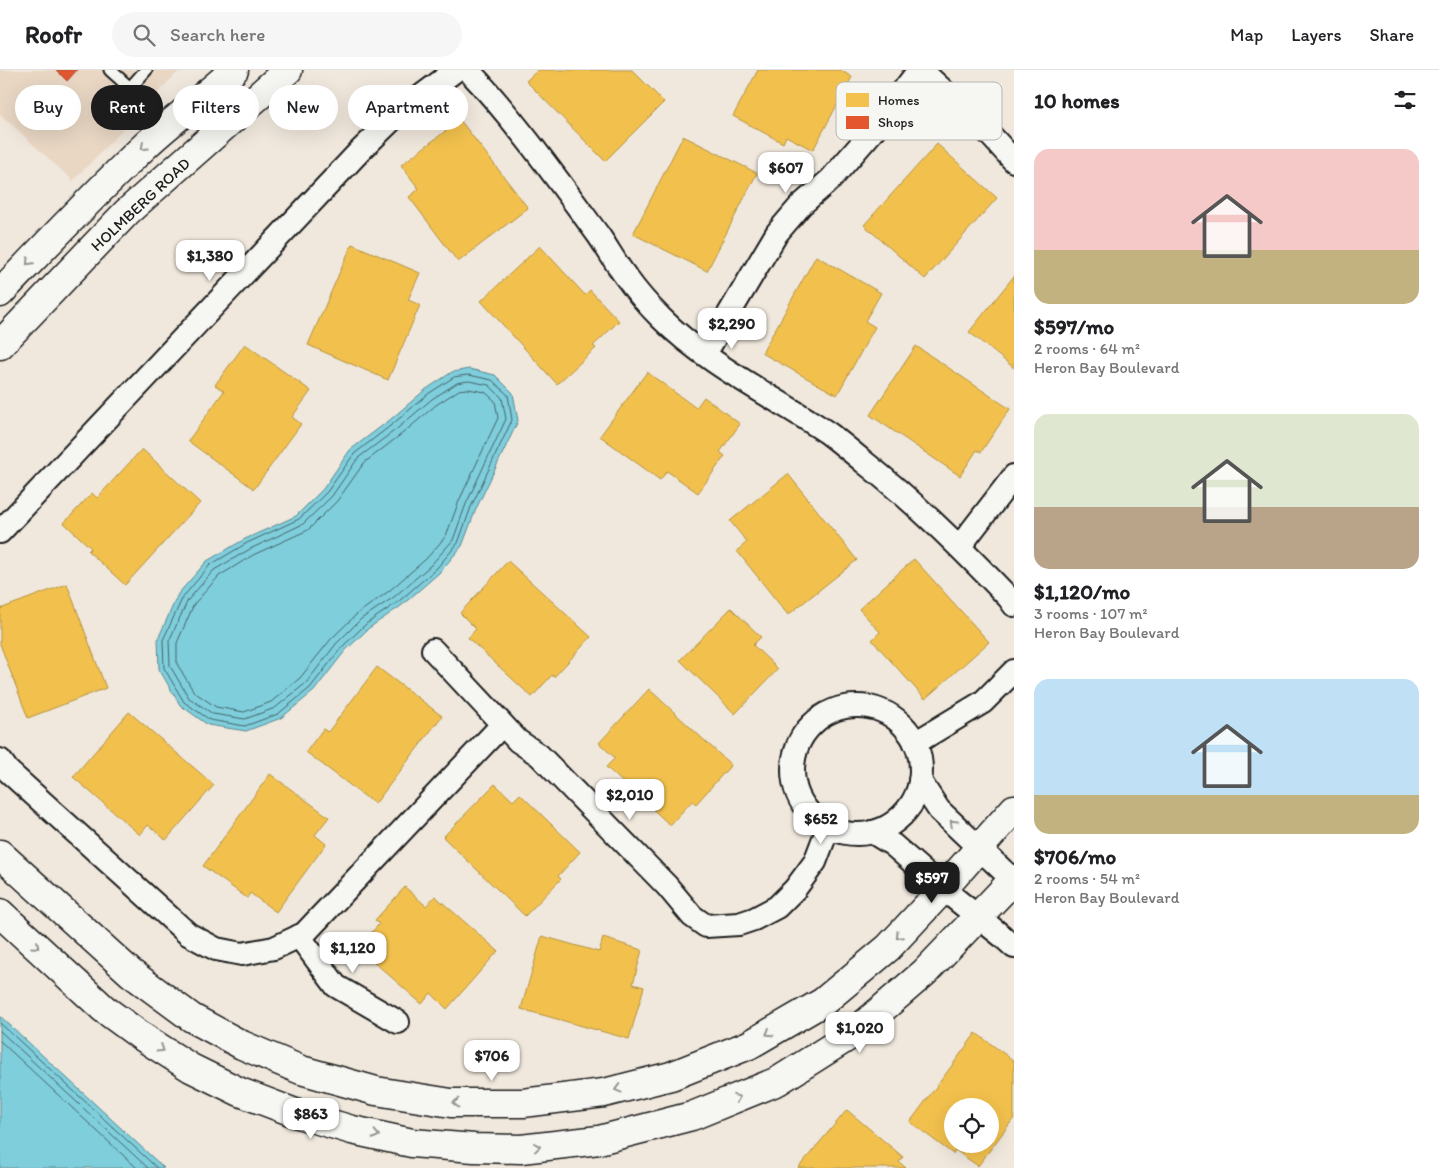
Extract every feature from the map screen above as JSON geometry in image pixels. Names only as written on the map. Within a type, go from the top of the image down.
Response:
[{"type":"street","points":[[0,293],[149,142],[234,70]]},
{"type":"street","name":"HOLMBERG ROAD","points":[[0,345],[127,212],[288,70]]},
{"type":"street","points":[[0,532],[359,152],[400,112],[456,70]]},
{"type":"street","points":[[468,70],[489,92],[562,186],[601,238],[626,278],[660,318],[705,354],[829,434],[898,489],[960,546],[1010,598],[1014,605]]},
{"type":"street","points":[[911,82],[920,70],[933,82]]},
{"type":"street","points":[[705,354],[777,233],[801,204],[831,179],[866,140]]},
{"type":"street","points":[[995,140],[1014,160]]},
{"type":"street","points":[[960,546],[1014,476]]},
{"type":"street","points":[[433,650],[502,725],[518,741],[539,755],[667,886],[692,916],[706,926],[739,924],[754,919],[777,907],[796,889],[815,862],[828,828]]},
{"type":"street","points":[[915,743],[983,702],[1014,671]]},
{"type":"street","points":[[863,706],[884,712],[902,725],[915,743],[920,762],[920,781],[914,798],[904,814],[890,825],[872,832],[850,834],[828,828],[810,815],[798,797],[792,775],[795,753],[804,733],[820,717],[841,708],[863,706]]},
{"type":"street","points":[[0,760],[8,770],[188,934],[216,949],[242,954],[274,948],[299,936],[310,928],[502,725]]},
{"type":"street","points":[[0,914],[104,1009],[141,1036],[191,1068],[240,1092],[298,1114],[352,1130],[412,1142],[474,1148],[521,1149],[599,1140],[692,1116],[778,1081],[854,1033],[925,972],[1014,880],[939,810],[920,781]]},
{"type":"street","points":[[0,854],[131,973],[192,1018],[242,1045],[301,1070],[376,1092],[451,1104],[523,1103],[604,1093],[671,1076],[749,1045],[823,1002],[888,948],[1014,809]]},
{"type":"street","points":[[872,832],[893,845],[1014,947]]},
{"type":"street","points":[[299,936],[336,986],[398,1022]]},
{"type":"lane","points":[[110,70],[130,88],[146,70]]},
{"type":"shaded area","points":[[0,70],[180,70],[163,88],[163,85],[91,85],[91,130],[122,130],[73,181],[17,130],[81,130],[81,85],[15,85],[15,128],[0,114]]},
{"type":"water","points":[[469,369],[495,375],[513,393],[518,421],[476,509],[462,546],[439,573],[401,606],[369,628],[345,651],[314,691],[281,718],[246,731],[208,725],[180,705],[159,669],[158,639],[178,594],[207,561],[245,539],[296,516],[323,489],[350,450],[425,390],[452,372]]},
{"type":"water","points":[[0,1016],[164,1168],[0,1168]]},
{"type":"building: Homes","points":[[538,70],[632,70],[664,102],[605,161],[526,81]]},
{"type":"building: Homes","points":[[758,70],[840,70],[852,77],[849,82],[836,82],[836,107],[813,150],[786,136],[783,143],[733,116]]},
{"type":"building: Homes","points":[[447,130],[468,130],[528,208],[458,262],[409,197],[419,189],[401,165]]},
{"type":"building: Homes","points":[[683,136],[757,173],[707,271],[633,234]]},
{"type":"building: Homes","points":[[937,144],[997,198],[925,279],[864,225]]},
{"type":"building: Homes","points":[[352,244],[420,273],[408,300],[420,305],[388,380],[308,345]]},
{"type":"building: Homes","points":[[540,246],[585,295],[590,290],[619,321],[593,346],[596,348],[557,384],[481,301]]},
{"type":"building: Homes","points":[[816,256],[881,293],[865,321],[875,327],[837,395],[762,353]]},
{"type":"building: Homes","points":[[1014,276],[1014,368],[969,332]]},
{"type":"building: Homes","points":[[245,344],[311,391],[292,417],[301,424],[254,489],[188,441],[224,391],[215,385]]},
{"type":"building: Homes","points":[[916,346],[1010,409],[981,452],[977,450],[960,476],[870,415]]},
{"type":"building: Homes","points":[[647,372],[696,408],[704,397],[740,424],[720,452],[725,456],[698,493],[667,471],[660,480],[600,436]]},
{"type":"building: Homes","points":[[142,449],[200,503],[125,585],[88,551],[91,548],[64,523],[92,493],[97,498]]},
{"type":"building: Homes","points":[[788,474],[857,560],[788,615],[737,551],[747,542],[730,521]]},
{"type":"building: Homes","points":[[914,559],[989,642],[925,699],[872,640],[880,632],[859,609]]},
{"type":"building: Homes","points":[[508,561],[591,637],[554,677],[552,675],[532,697],[468,638],[476,629],[460,613]]},
{"type":"building: Homes","points":[[67,584],[106,688],[28,718],[0,644],[0,609]]},
{"type":"building: Homes","points":[[731,608],[761,637],[753,645],[778,669],[735,714],[680,660]]},
{"type":"building: Homes","points":[[377,667],[442,716],[375,804],[306,752],[323,729],[328,732]]},
{"type":"building: Homes","points":[[649,689],[731,765],[696,804],[692,801],[670,825],[606,767],[615,758],[599,743]]},
{"type":"building: Homes","points":[[129,712],[214,785],[166,840],[148,825],[140,835],[73,777]]},
{"type":"building: Homes","points":[[270,774],[329,817],[315,835],[326,844],[276,912],[250,893],[247,898],[203,866]]},
{"type":"building: Homes","points":[[495,784],[513,801],[520,794],[580,852],[558,876],[561,879],[525,916],[443,837]]},
{"type":"building: Homes","points":[[405,887],[426,906],[435,896],[498,951],[447,1009],[431,993],[422,1004],[358,948],[379,924],[375,920]]},
{"type":"building: Homes","points":[[542,936],[599,952],[603,938],[642,950],[633,984],[644,987],[629,1039],[521,1009]]},
{"type":"building: Homes","points":[[976,1033],[1014,1061],[1014,1118],[999,1138],[999,1098],[944,1098],[944,1147],[910,1122]]},
{"type":"building: Homes","points":[[847,1110],[903,1157],[899,1162],[906,1168],[798,1168]]},
{"type":"building: Homes","points":[[959,1153],[988,1153],[978,1166]]},
{"type":"building: Shops","points":[[56,70],[77,70],[67,81]]}]
